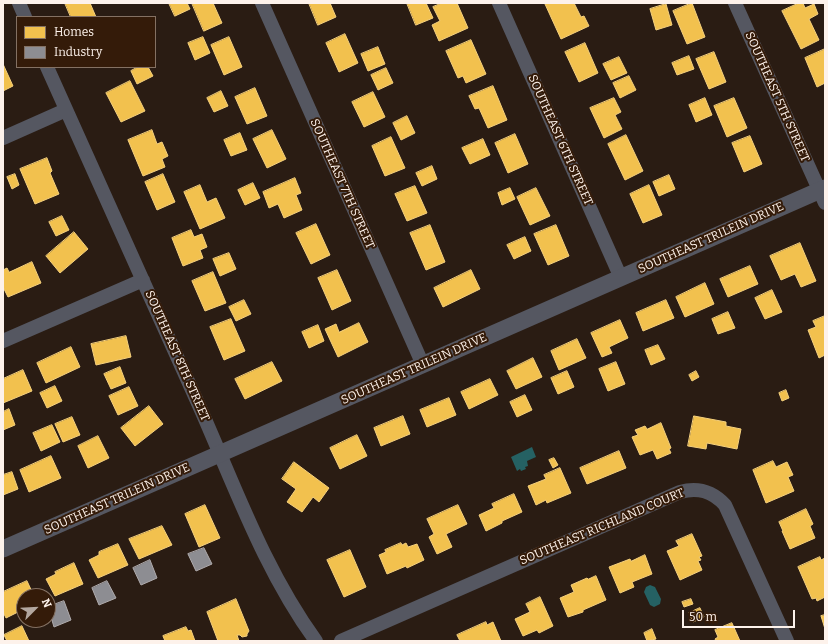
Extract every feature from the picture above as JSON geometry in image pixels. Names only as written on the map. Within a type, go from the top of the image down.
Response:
[{"type":"street","points":[[19,3],[25,16]]},
{"type":"street","name":"SOUTHEAST 7TH STREET","points":[[262,3],[423,365]]},
{"type":"street","name":"SOUTHEAST 6TH STREET","points":[[499,3],[621,278]]},
{"type":"street","name":"SOUTHEAST 5TH STREET","points":[[735,3],[823,194]]},
{"type":"street","name":"SOUTHEAST 8TH STREET","points":[[47,68],[276,577],[290,602],[316,641]]},
{"type":"street","points":[[3,138],[66,110]]},
{"type":"street","name":"SOUTHEAST TRILEIN DRIVE","points":[[3,549],[621,278],[823,194]]},
{"type":"street","points":[[3,341],[143,280]]},
{"type":"street","name":"SOUTHEAST RICHLAND COURT","points":[[341,641],[680,492],[696,489],[714,495],[725,504],[787,641]]},
{"type":"water","points":[[532,447],[536,457],[527,461],[528,466],[525,467],[526,469],[521,471],[520,469],[517,471],[511,457]]},
{"type":"water","points":[[650,585],[655,587],[661,599],[660,604],[654,607],[650,605],[644,592],[646,587]]},
{"type":"building: Homes","points":[[65,3],[90,3],[96,16],[71,16]]},
{"type":"building: Homes","points":[[169,3],[187,3],[190,9],[175,16]]},
{"type":"building: Homes","points":[[192,3],[213,3],[222,23],[204,31]]},
{"type":"building: Homes","points":[[309,3],[330,3],[336,17],[318,25]]},
{"type":"building: Homes","points":[[407,3],[426,3],[433,18],[416,25]]},
{"type":"building: Homes","points":[[442,3],[457,3],[468,28],[439,41],[432,25],[440,21],[433,7]]},
{"type":"building: Homes","points":[[574,3],[581,17],[584,16],[589,26],[561,39],[545,4]]},
{"type":"building: Homes","points":[[692,3],[705,37],[687,44],[673,11]]},
{"type":"building: Homes","points":[[799,3],[803,3],[805,8],[814,4],[818,14],[809,19],[819,40],[801,49],[782,11]]},
{"type":"building: Homes","points":[[666,4],[672,25],[656,30],[650,9]]},
{"type":"building: Homes","points":[[345,34],[358,63],[339,72],[326,43]]},
{"type":"building: Homes","points":[[203,37],[210,53],[195,60],[188,43]]},
{"type":"building: Homes","points":[[229,37],[242,67],[224,75],[211,45]]},
{"type":"building: Homes","points":[[471,40],[486,74],[466,83],[463,76],[458,78],[446,51]]},
{"type":"building: Homes","points":[[585,43],[598,73],[579,82],[565,52]]},
{"type":"building: Homes","points":[[378,47],[385,64],[368,71],[361,54]]},
{"type":"building: Homes","points":[[825,49],[825,83],[817,87],[805,58]]},
{"type":"building: Homes","points":[[714,52],[726,82],[709,89],[696,59]]},
{"type":"building: Homes","points":[[689,56],[694,69],[677,75],[672,63]]},
{"type":"building: Homes","points":[[619,57],[627,73],[611,80],[603,64]]},
{"type":"building: Homes","points":[[3,64],[13,86],[3,91]]},
{"type":"building: Homes","points":[[136,68],[149,68],[153,76],[137,84],[131,71]]},
{"type":"building: Homes","points":[[386,68],[393,83],[378,90],[371,75]]},
{"type":"building: Homes","points":[[629,76],[636,90],[620,98],[613,83]]},
{"type":"building: Homes","points":[[130,81],[145,111],[121,122],[106,93]]},
{"type":"building: Homes","points":[[493,86],[507,120],[488,128],[479,108],[475,109],[469,96]]},
{"type":"building: Homes","points":[[255,88],[267,116],[247,124],[235,97]]},
{"type":"building: Homes","points":[[221,91],[228,106],[214,112],[207,98]]},
{"type":"building: Homes","points":[[373,92],[385,117],[364,127],[352,102]]},
{"type":"building: Homes","points":[[614,98],[621,112],[615,115],[622,129],[604,138],[590,108]]},
{"type":"building: Homes","points":[[705,98],[712,115],[696,122],[689,105]]},
{"type":"building: Homes","points":[[734,98],[747,128],[727,137],[714,106]]},
{"type":"building: Homes","points":[[407,116],[415,133],[401,140],[393,123]]},
{"type":"building: Homes","points":[[152,130],[157,144],[162,142],[168,156],[162,159],[165,167],[143,176],[128,140]]},
{"type":"building: Homes","points":[[272,130],[286,159],[267,168],[253,139]]},
{"type":"building: Homes","points":[[240,133],[247,150],[231,156],[224,140]]},
{"type":"building: Homes","points":[[515,134],[528,164],[508,173],[495,143]]},
{"type":"building: Homes","points":[[626,135],[643,171],[625,180],[608,144]]},
{"type":"building: Homes","points":[[750,136],[762,164],[744,172],[732,143]]},
{"type":"building: Homes","points":[[391,137],[405,168],[385,176],[372,146]]},
{"type":"building: Homes","points":[[483,139],[490,155],[470,164],[462,148]]},
{"type":"building: Homes","points":[[47,158],[52,171],[50,173],[59,194],[35,204],[20,169]]},
{"type":"building: Homes","points":[[432,166],[437,179],[422,186],[416,173]]},
{"type":"building: Homes","points":[[15,174],[19,185],[12,189],[7,177]]},
{"type":"building: Homes","points":[[163,174],[175,202],[157,210],[145,182]]},
{"type":"building: Homes","points":[[669,175],[675,189],[659,196],[653,182]]},
{"type":"building: Homes","points":[[295,178],[301,193],[296,195],[302,210],[284,218],[278,204],[269,208],[263,192]]},
{"type":"building: Homes","points":[[253,183],[260,198],[245,205],[238,190]]},
{"type":"building: Homes","points":[[200,185],[207,202],[216,198],[225,218],[200,229],[184,192]]},
{"type":"building: Homes","points":[[649,185],[662,215],[643,223],[630,194]]},
{"type":"building: Homes","points":[[415,186],[427,213],[407,221],[395,194]]},
{"type":"building: Homes","points":[[510,188],[515,199],[502,205],[498,193]]},
{"type":"building: Homes","points":[[536,188],[550,216],[530,225],[517,197]]},
{"type":"building: Homes","points":[[62,216],[69,230],[56,236],[49,222]]},
{"type":"building: Homes","points":[[316,224],[330,255],[311,264],[296,233]]},
{"type":"building: Homes","points":[[430,225],[445,262],[426,270],[410,233]]},
{"type":"building: Homes","points":[[556,225],[569,256],[548,265],[534,234]]},
{"type":"building: Homes","points":[[191,230],[194,237],[202,234],[207,247],[200,250],[203,258],[183,266],[172,238]]},
{"type":"building: Homes","points":[[74,232],[88,249],[60,273],[46,256]]},
{"type":"building: Homes","points":[[525,237],[531,251],[514,259],[507,245]]},
{"type":"building: Homes","points":[[800,243],[816,281],[801,287],[795,274],[781,280],[770,256]]},
{"type":"building: Homes","points":[[229,253],[236,269],[220,276],[213,259]]},
{"type":"building: Homes","points":[[32,262],[41,283],[8,297],[3,287],[3,270],[7,268],[9,272]]},
{"type":"building: Homes","points":[[750,266],[758,284],[728,297],[720,279]]},
{"type":"building: Homes","points":[[337,270],[351,301],[332,310],[318,278]]},
{"type":"building: Homes","points":[[471,270],[480,289],[443,307],[434,288]]},
{"type":"building: Homes","points":[[213,272],[226,303],[205,311],[192,281]]},
{"type":"building: Homes","points":[[705,283],[714,304],[685,317],[676,297]]},
{"type":"building: Homes","points":[[772,290],[782,312],[765,319],[755,298]]},
{"type":"building: Homes","points":[[244,300],[251,314],[236,321],[229,307]]},
{"type":"building: Homes","points":[[666,300],[674,318],[643,331],[636,313]]},
{"type":"building: Homes","points":[[728,312],[735,328],[718,334],[712,319]]},
{"type":"building: Homes","points":[[825,316],[825,355],[819,358],[808,330],[816,327],[813,321]]},
{"type":"building: Homes","points":[[231,319],[245,351],[224,360],[210,327]]},
{"type":"building: Homes","points":[[620,320],[628,338],[609,347],[612,353],[602,357],[591,333]]},
{"type":"building: Homes","points":[[359,323],[368,342],[338,357],[325,329],[336,324],[339,332]]},
{"type":"building: Homes","points":[[318,325],[324,341],[309,348],[302,332]]},
{"type":"building: Homes","points":[[126,336],[131,357],[96,365],[91,344]]},
{"type":"building: Homes","points":[[577,339],[586,358],[559,370],[551,351]]},
{"type":"building: Homes","points":[[658,345],[665,359],[651,365],[645,350]]},
{"type":"building: Homes","points":[[71,347],[80,367],[46,383],[37,363]]},
{"type":"building: Homes","points":[[533,358],[542,377],[516,389],[507,371]]},
{"type":"building: Homes","points":[[272,362],[282,381],[245,399],[235,379]]},
{"type":"building: Homes","points":[[616,362],[625,384],[608,391],[599,369]]},
{"type":"building: Homes","points":[[120,367],[126,383],[111,389],[104,374]]},
{"type":"building: Homes","points":[[23,370],[32,391],[3,403],[3,379]]},
{"type":"building: Homes","points":[[567,371],[574,387],[558,394],[551,378]]},
{"type":"building: Homes","points":[[696,371],[699,377],[692,381],[689,375]]},
{"type":"building: Homes","points":[[490,379],[498,395],[469,409],[461,392]]},
{"type":"building: Homes","points":[[55,386],[62,401],[47,408],[40,393]]},
{"type":"building: Homes","points":[[129,387],[138,406],[118,415],[109,396]]},
{"type":"building: Homes","points":[[786,390],[789,398],[782,401],[779,393]]},
{"type":"building: Homes","points":[[525,395],[532,410],[517,417],[510,402]]},
{"type":"building: Homes","points":[[449,398],[456,415],[427,427],[420,410]]},
{"type":"building: Homes","points":[[149,406],[163,424],[135,446],[121,428]]},
{"type":"building: Homes","points":[[9,409],[15,425],[3,430],[3,412]]},
{"type":"building: Homes","points":[[403,416],[410,434],[381,446],[374,428]]},
{"type":"building: Homes","points":[[694,416],[726,422],[726,426],[741,429],[737,449],[707,443],[706,449],[688,446]]},
{"type":"building: Homes","points":[[72,417],[80,435],[63,442],[55,424]]},
{"type":"building: Homes","points":[[661,423],[671,448],[669,449],[671,453],[657,459],[653,450],[640,455],[632,437],[638,435],[635,430],[645,426],[647,429]]},
{"type":"building: Homes","points":[[52,425],[60,442],[41,451],[33,433]]},
{"type":"building: Homes","points":[[357,435],[367,456],[340,469],[330,448]]},
{"type":"building: Homes","points":[[98,436],[109,458],[88,468],[78,446]]},
{"type":"building: Homes","points":[[619,451],[626,468],[587,484],[580,468]]},
{"type":"building: Homes","points":[[51,456],[61,478],[29,492],[20,470]]},
{"type":"building: Homes","points":[[554,458],[558,465],[553,468],[549,460]]},
{"type":"building: Homes","points":[[773,461],[776,467],[787,462],[793,475],[788,477],[794,491],[766,503],[753,470]]},
{"type":"building: Homes","points":[[294,462],[329,488],[319,502],[313,497],[302,512],[287,502],[296,489],[282,479]]},
{"type":"building: Homes","points":[[560,468],[571,493],[547,503],[546,500],[536,505],[528,486],[546,479],[544,475]]},
{"type":"building: Homes","points":[[12,472],[18,489],[3,495],[3,475]]},
{"type":"building: Homes","points":[[514,494],[522,512],[502,521],[502,523],[486,531],[479,515],[494,508],[492,504]]},
{"type":"building: Homes","points":[[205,505],[220,538],[199,547],[185,514]]},
{"type":"building: Homes","points":[[458,505],[467,524],[446,534],[452,547],[437,554],[429,537],[434,534],[427,519]]},
{"type":"building: Homes","points":[[806,509],[813,524],[810,526],[815,538],[790,549],[779,522]]},
{"type":"building: Homes","points":[[162,526],[172,545],[139,559],[129,539]]},
{"type":"building: Homes","points":[[692,534],[702,556],[699,557],[701,560],[698,561],[702,570],[680,580],[667,551],[679,546],[676,541]]},
{"type":"building: Homes","points":[[401,543],[402,545],[406,543],[408,547],[417,544],[424,560],[407,568],[406,566],[387,574],[379,555],[386,552],[385,550]]},
{"type":"building: Homes","points":[[118,544],[128,565],[98,578],[89,560],[99,555],[99,552]]},
{"type":"building: Homes","points":[[350,550],[366,587],[344,597],[327,560]]},
{"type":"building: Homes","points":[[645,555],[652,574],[632,582],[634,587],[620,593],[609,567],[630,559],[631,561]]},
{"type":"building: Homes","points":[[820,557],[821,560],[825,558],[825,597],[817,601],[816,598],[812,599],[798,567]]},
{"type":"building: Homes","points":[[74,563],[83,584],[56,596],[56,588],[51,588],[46,579],[56,574],[55,572]]},
{"type":"building: Homes","points":[[596,576],[606,600],[583,610],[583,612],[568,617],[560,598],[574,592],[571,585]]},
{"type":"building: Homes","points":[[27,581],[30,588],[16,588],[16,613],[6,618],[3,612],[3,592]]},
{"type":"building: Homes","points":[[540,597],[553,626],[539,633],[537,630],[523,636],[515,619],[530,612],[526,604]]},
{"type":"building: Homes","points":[[236,599],[249,631],[247,636],[242,637],[237,635],[239,641],[218,641],[207,612]]},
{"type":"building: Homes","points":[[691,599],[693,604],[684,607],[682,602]]},
{"type":"building: Homes","points":[[700,608],[704,617],[693,622],[689,613]]},
{"type":"building: Homes","points":[[825,615],[825,629],[821,616]]},
{"type":"building: Homes","points":[[486,622],[487,625],[493,622],[501,641],[460,641],[457,635]]},
{"type":"building: Homes","points":[[732,623],[740,641],[716,641],[715,639],[718,637],[715,630]]},
{"type":"building: Homes","points":[[186,627],[188,631],[191,630],[195,641],[165,641],[163,636]]},
{"type":"building: Homes","points":[[18,628],[23,628],[29,641],[7,641],[4,635]]},
{"type":"building: Homes","points":[[652,629],[656,639],[647,641],[644,633]]},
{"type":"building: Industry","points":[[204,548],[212,564],[196,571],[188,554]]},
{"type":"building: Industry","points":[[150,560],[157,578],[141,585],[133,568]]},
{"type":"building: Industry","points":[[107,581],[116,598],[99,605],[92,588]]},
{"type":"building: Industry","points":[[64,601],[71,620],[56,626],[56,604]]}]
